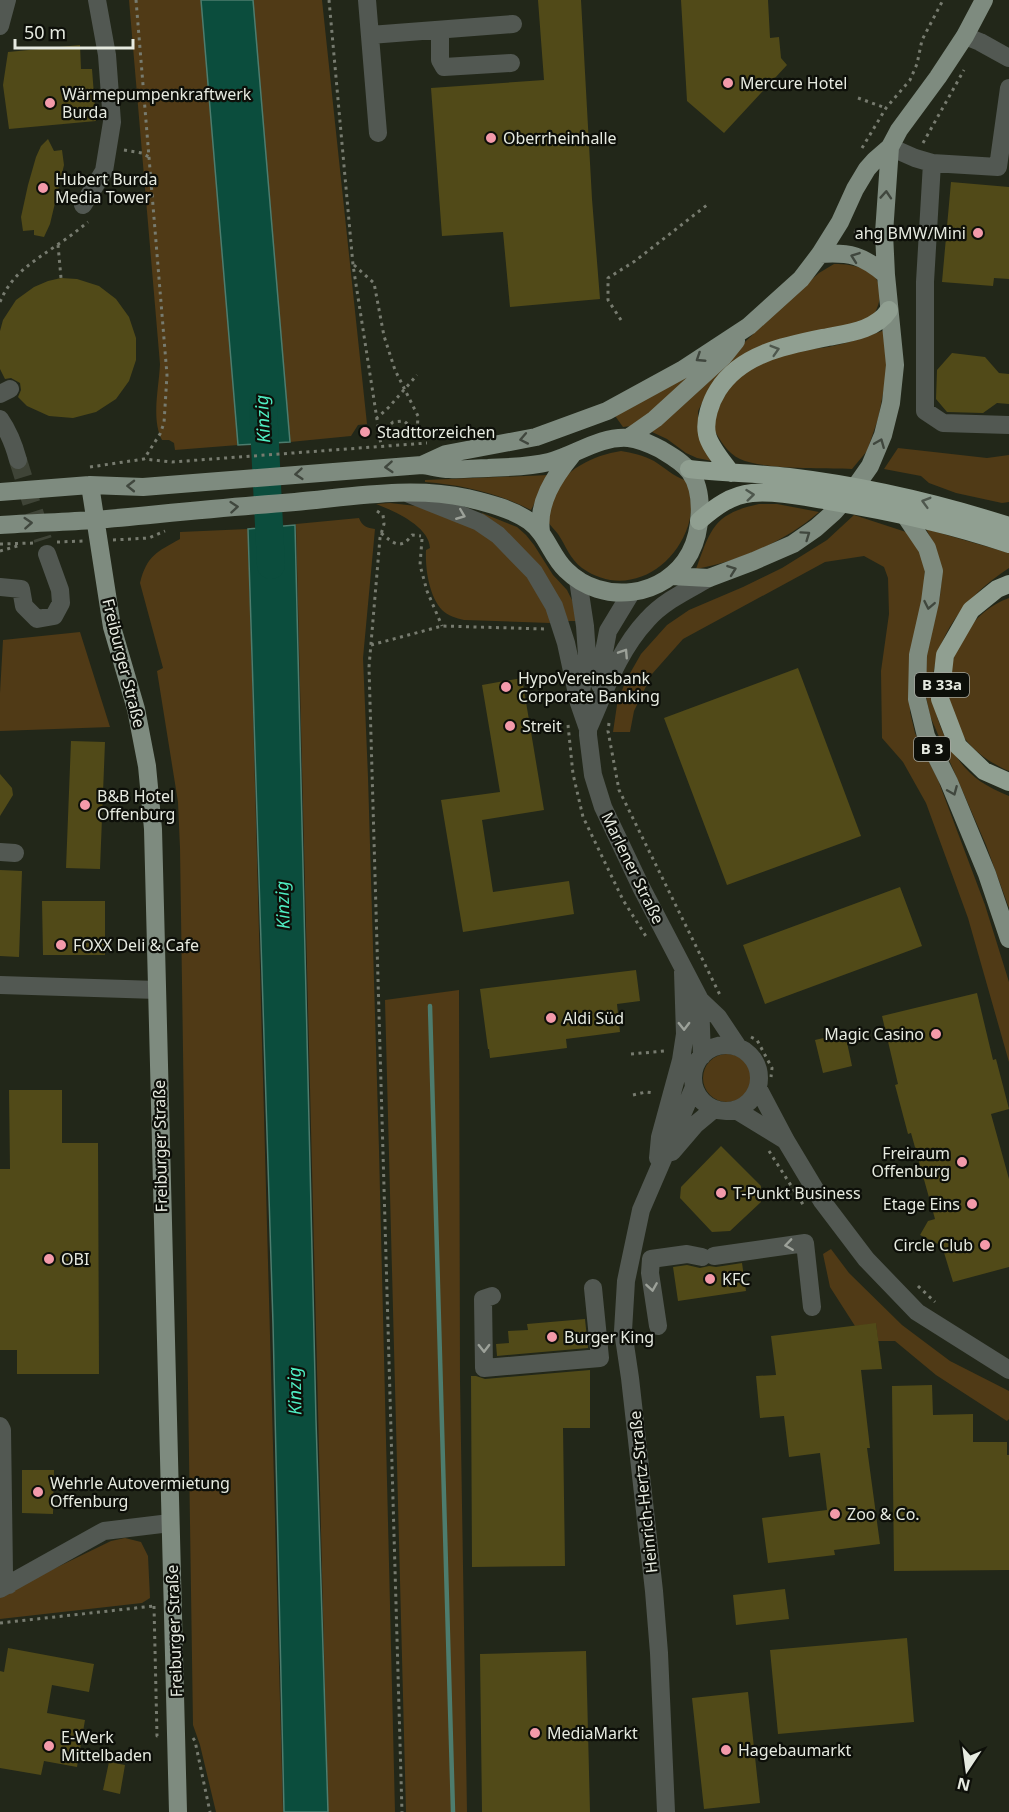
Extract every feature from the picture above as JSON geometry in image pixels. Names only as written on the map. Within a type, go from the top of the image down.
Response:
[{"type":"highway","points":[[731,473],[707,435],[707,416],[715,395],[726,377],[767,352],[798,343],[850,333],[874,325],[889,310]]},
{"type":"highway","points":[[688,470],[787,477],[831,483],[914,499],[1009,526]]},
{"type":"highway","points":[[699,521],[729,499],[752,493],[780,494],[869,508],[1009,544]]},
{"type":"highway","points":[[991,520],[1009,516]]},
{"type":"highway","name":"B 33a","points":[[1009,584],[997,589],[971,610],[945,655],[940,699],[958,746],[984,771],[1009,782]]},
{"type":"main road","points":[[671,576],[709,578],[793,544],[834,512],[870,466],[883,435],[891,403],[895,365],[884,233],[890,147],[898,130],[938,77],[972,39],[984,0]]},
{"type":"main road","points":[[628,438],[655,419],[724,356],[749,326],[801,279],[840,222],[867,169],[890,147]]},
{"type":"main road","points":[[820,254],[842,252],[860,258],[886,275]]},
{"type":"main road","points":[[422,465],[446,454],[536,437],[607,411],[682,370],[749,326]]},
{"type":"main road","points":[[0,492],[55,488],[89,476],[143,487],[422,465],[448,470],[529,466],[572,455],[585,447],[607,440],[628,438],[649,443],[667,453],[688,470],[696,482],[698,491],[699,521],[695,540],[686,560],[671,576],[652,587],[632,593],[613,593],[578,580],[564,569],[541,532],[527,519],[496,506],[443,494],[407,493]]},
{"type":"main road","points":[[541,532],[540,514],[546,497],[555,478],[572,455]]},
{"type":"main road","name":"Freiburger Straße","points":[[89,476],[112,627],[136,709],[147,766],[153,829],[178,1812]]},
{"type":"main road","name":"Marlener Straße","points":[[0,525],[94,520],[176,511],[364,503],[407,493]]},
{"type":"main road","name":"B 3","points":[[906,517],[927,548],[934,571],[930,602],[918,655],[917,699],[926,736],[949,782],[987,874],[1009,939]]},
{"type":"street","points":[[0,26],[7,0]]},
{"type":"street","points":[[83,205],[104,171],[112,122],[107,55],[97,0]]},
{"type":"street","points":[[368,0],[378,133]]},
{"type":"street","points":[[370,34],[513,24]]},
{"type":"street","points":[[440,30],[440,60],[444,67],[511,63]]},
{"type":"street","points":[[972,39],[1009,58]]},
{"type":"street","points":[[890,147],[923,161],[1004,168],[1009,88]]},
{"type":"street","points":[[923,161],[925,411],[943,423],[1009,425]]},
{"type":"street","points":[[0,419],[8,430],[18,460]]},
{"type":"street","name":"Marlener Straße","points":[[407,493],[479,522],[498,535],[534,572],[554,606],[566,643],[579,703],[588,729],[592,775],[603,807],[640,887],[700,1000],[742,1040]]},
{"type":"street","points":[[0,587],[21,589],[24,606],[37,619],[54,616],[61,603],[53,548]]},
{"type":"street","name":"Marlener Straße","points":[[588,729],[613,668],[648,619],[671,600],[709,578]]},
{"type":"street","name":"Marlener Straße","points":[[578,580],[587,655],[579,703]]},
{"type":"street","name":"Marlener Straße","points":[[598,705],[608,631],[632,593]]},
{"type":"street","name":"Heinrich-Hertz-Straße","points":[[660,1170],[660,1137],[681,1060],[685,1034],[683,968]]},
{"type":"street","points":[[0,985],[157,990]]},
{"type":"street","name":"Marlener Straße","points":[[700,1000],[702,1056]]},
{"type":"street","points":[[764,1086],[746,1105],[736,1110],[714,1109],[701,1100],[694,1087],[694,1070],[709,1049],[742,1040],[746,1051],[757,1065],[760,1080],[764,1086],[786,1142],[829,1209],[866,1259],[917,1312],[1009,1370]]},
{"type":"street","name":"Heinrich-Hertz-Straße","points":[[666,1812],[654,1591],[623,1331],[626,1281],[641,1210],[694,1087]]},
{"type":"street","name":"Heinrich-Hertz-Straße","points":[[660,1170],[696,1124],[714,1109]]},
{"type":"street","points":[[736,1110],[786,1142]]},
{"type":"street","points":[[658,1326],[650,1272],[651,1259],[687,1254],[708,1257],[805,1243],[812,1307]]},
{"type":"street","points":[[492,1296],[483,1299],[484,1368],[600,1358],[593,1288]]},
{"type":"street","points":[[0,1426],[2,1430],[4,1587],[104,1531],[170,1523]]},
{"type":"path","points":[[136,0],[167,375],[164,423],[160,434],[144,459]]},
{"type":"path","points":[[329,0],[353,265],[381,446]]},
{"type":"path","points":[[861,149],[886,108],[910,80],[917,64],[921,40],[943,0]]},
{"type":"path","points":[[923,161],[972,39]]},
{"type":"path","points":[[858,98],[886,108]]},
{"type":"path","points":[[117,148],[145,154],[150,158]]},
{"type":"path","points":[[621,320],[608,300],[608,278],[635,261],[707,205]]},
{"type":"path","points":[[840,222],[861,233],[872,235],[884,233]]},
{"type":"path","points":[[58,245],[61,278]]},
{"type":"path","points":[[353,265],[374,283],[384,336],[395,370],[418,416],[417,432],[404,420],[393,422],[379,434]]},
{"type":"path","points":[[376,419],[417,375]]},
{"type":"path","points":[[89,476],[144,459],[172,462],[436,443]]},
{"type":"path","points":[[364,503],[383,515],[384,524],[381,533],[371,624],[369,667],[402,1812]]},
{"type":"path","points":[[53,548],[98,540],[149,538],[167,530]]},
{"type":"path","points":[[381,533],[392,542],[402,545],[412,535],[421,537],[420,565],[442,626]]},
{"type":"path","points":[[0,544],[27,543],[0,551]]},
{"type":"path","points":[[371,645],[442,626],[550,629]]},
{"type":"path","points":[[610,720],[608,731],[619,790],[723,1003]]},
{"type":"path","points":[[742,1040],[757,1040],[772,1068],[764,1086]]},
{"type":"path","points":[[631,1054],[674,1050]]},
{"type":"path","points":[[633,1095],[646,1092],[662,1094]]},
{"type":"path","points":[[915,1284],[939,1306]]},
{"type":"path","points":[[0,1623],[174,1604]]},
{"type":"path","points":[[177,1736],[192,1737],[195,1741],[210,1812]]},
{"type":"shaded area","points":[[129,0],[201,0],[238,445],[175,450],[174,443],[162,440],[159,432],[156,403],[160,364]]},
{"type":"shaded area","points":[[253,0],[322,0],[367,424],[358,425],[351,436],[290,442]]},
{"type":"shaded area","points":[[834,264],[862,268],[873,275],[877,281],[880,288],[879,303],[868,323],[794,336],[707,393],[698,411],[698,428],[712,461],[686,453],[667,439],[652,432],[784,304],[819,273]]},
{"type":"shaded area","points":[[885,330],[887,373],[878,419],[867,451],[852,469],[794,468],[751,463],[735,456],[721,442],[713,428],[720,406],[732,385],[748,371],[790,352],[825,348]]},
{"type":"shaded area","points":[[713,358],[639,425],[623,427],[613,413]]},
{"type":"shaded area","points":[[898,448],[987,458],[1009,455],[1009,502],[1002,503],[956,493],[929,483],[921,476],[884,469]]},
{"type":"shaded area","points":[[621,451],[650,459],[687,481],[691,509],[688,526],[671,556],[659,567],[630,580],[598,577],[582,568],[546,520],[551,500],[563,479],[590,460]]},
{"type":"shaded area","points":[[549,475],[531,510],[480,491],[425,482],[425,480]]},
{"type":"shaded area","points":[[376,504],[416,506],[478,527],[522,567],[549,614],[550,623],[464,620],[444,612],[434,597],[427,573],[426,550],[430,548],[428,540],[424,533],[409,520]]},
{"type":"shaded area","points":[[759,504],[777,504],[819,512],[792,532],[762,548],[729,561],[696,569],[710,533],[716,525],[732,513]]},
{"type":"shaded area","points":[[482,513],[517,527],[526,535],[553,575],[567,590],[574,604],[577,621],[566,621]]},
{"type":"shaded area","points":[[854,515],[906,532],[919,547],[925,566],[924,593],[911,671],[910,712],[915,733],[938,780],[985,905],[1009,982],[1009,1062],[968,918],[926,803],[903,762],[882,738],[881,671],[889,614],[888,578],[884,567],[864,556],[825,562],[683,639],[652,674],[634,711],[630,732],[613,732],[617,705],[625,682],[641,654],[667,625],[689,610],[782,568],[827,540]]},
{"type":"shaded area","points":[[359,518],[365,526],[375,529],[363,658],[379,1150],[395,1812],[328,1812],[296,524]]},
{"type":"shaded area","points":[[248,529],[283,1812],[216,1812],[193,1725],[178,802],[157,671],[163,668],[140,583],[150,560],[159,551],[180,539],[180,532]]},
{"type":"shaded area","points":[[926,529],[1009,553],[1009,568],[969,601],[942,642],[935,665],[933,689],[936,713],[946,739],[958,759],[979,780],[1009,796],[1009,908],[986,845],[930,716],[925,691],[927,654],[940,596],[942,576],[936,548]]},
{"type":"shaded area","points":[[1009,598],[1009,771],[986,759],[966,740],[957,726],[951,708],[949,689],[956,651],[965,634],[977,619],[992,607]]},
{"type":"shaded area","points":[[80,632],[110,727],[0,731],[3,640]]},
{"type":"shaded area","points":[[459,990],[460,1381],[467,1812],[406,1812],[385,1000]]},
{"type":"shaded area","points":[[722,1054],[732,1054],[747,1064],[751,1078],[750,1087],[741,1098],[732,1102],[722,1102],[707,1092],[703,1083],[703,1073],[713,1058]]},
{"type":"shaded area","points":[[831,1249],[849,1273],[902,1325],[950,1361],[1009,1391],[1009,1419],[1007,1421],[936,1375],[895,1341],[878,1341],[876,1324],[855,1326],[830,1287],[823,1254]]},
{"type":"shaded area","points":[[125,1538],[141,1542],[148,1556],[150,1598],[142,1603],[0,1619],[0,1595],[111,1541]]},
{"type":"water","points":[[201,0],[253,0],[290,442],[238,445]]},
{"type":"water","points":[[295,525],[316,1420],[328,1812],[284,1812],[273,1324],[248,529]]},
{"type":"building","points":[[538,0],[581,0],[600,299],[510,307],[503,232],[442,236],[431,88],[544,80]]},
{"type":"building","name":"Mercure Hotel","points":[[681,0],[768,0],[770,38],[779,37],[781,58],[787,65],[724,133],[687,101]]},
{"type":"building","name":"Wärmepumpenkraftwerk Burda","points":[[80,45],[81,69],[92,69],[96,121],[9,129],[3,85],[8,52]]},
{"type":"building","name":"Hubert Burda Media Tower","points":[[48,139],[54,151],[62,150],[64,165],[50,224],[44,237],[34,235],[34,230],[23,231],[21,217],[36,157],[41,146]]},
{"type":"building","name":"ahg BMW/Mini","points":[[951,182],[1009,187],[1009,279],[994,278],[993,286],[942,282]]},
{"type":"building","points":[[61,278],[77,279],[99,286],[116,299],[129,317],[136,338],[136,360],[129,381],[116,399],[96,412],[73,418],[49,416],[27,406],[18,397],[21,390],[20,383],[11,378],[5,379],[0,369],[0,331],[3,320],[16,300],[34,287]]},
{"type":"building","points":[[952,353],[985,357],[999,373],[1009,374],[1009,404],[997,403],[983,413],[947,412],[936,399],[937,370]]},
{"type":"building","points":[[798,668],[861,836],[727,885],[664,718]]},
{"type":"building","points":[[522,678],[544,810],[482,820],[493,892],[569,881],[574,914],[463,932],[441,800],[500,792],[482,685]]},
{"type":"building","name":"B&B Hotel Offenburg","points":[[71,741],[105,742],[100,869],[66,868]]},
{"type":"building","points":[[0,774],[12,788],[13,795],[0,816]]},
{"type":"building","points":[[0,870],[22,871],[19,957],[0,956]]},
{"type":"building","points":[[900,887],[922,946],[765,1004],[743,945]]},
{"type":"building","points":[[42,901],[105,901],[105,955],[43,955]]},
{"type":"building","name":"Aldi Süd","points":[[636,970],[640,1001],[617,1004],[620,1032],[566,1039],[567,1048],[490,1058],[480,989]]},
{"type":"building","points":[[977,993],[993,1060],[996,1059],[1009,1109],[991,1114],[1009,1179],[1009,1267],[953,1282],[942,1246],[920,1235],[928,1221],[935,1219],[895,1085],[898,1084],[882,1016]]},
{"type":"building","points":[[845,1033],[852,1066],[823,1073],[815,1040]]},
{"type":"building","name":"OBI","points":[[9,1090],[62,1090],[62,1143],[98,1143],[99,1374],[17,1374],[17,1350],[0,1350],[0,1169],[10,1169]]},
{"type":"building","name":"T-Punkt Business","points":[[721,1146],[761,1186],[761,1202],[730,1231],[712,1232],[680,1198],[681,1187]]},
{"type":"building","name":"KFC","points":[[742,1263],[746,1291],[678,1301],[673,1267],[687,1265],[700,1268]]},
{"type":"building","name":"Burger King","points":[[585,1319],[588,1348],[497,1356],[496,1344],[509,1343],[508,1331],[528,1330],[527,1324]]},
{"type":"building","points":[[876,1323],[882,1369],[861,1370],[870,1448],[867,1448],[880,1544],[834,1550],[835,1555],[768,1563],[762,1518],[827,1510],[820,1453],[789,1457],[784,1416],[760,1418],[756,1376],[776,1375],[771,1336]]},
{"type":"building","points":[[590,1370],[590,1428],[563,1428],[565,1566],[472,1567],[471,1376],[485,1379]]},
{"type":"building","points":[[932,1385],[933,1415],[973,1414],[973,1442],[1007,1442],[1009,1570],[894,1571],[892,1386]]},
{"type":"building","name":"Wehrle Autovermietung Offenburg","points":[[22,1470],[54,1470],[53,1514],[22,1513]]},
{"type":"building","points":[[785,1589],[789,1619],[736,1625],[733,1595]]},
{"type":"building","points":[[907,1638],[914,1722],[778,1734],[770,1650]]},
{"type":"building","points":[[8,1648],[94,1664],[89,1692],[52,1685],[47,1713],[85,1720],[77,1767],[44,1761],[41,1775],[0,1768],[0,1671],[4,1672]]},
{"type":"building","name":"MediaMarkt","points":[[586,1651],[590,1812],[482,1812],[480,1654]]},
{"type":"building","name":"Hagebaumarkt","points":[[748,1692],[760,1803],[704,1809],[692,1698]]},
{"type":"building","points":[[109,1762],[125,1765],[120,1794],[103,1790]]},
{"type":"waterway","name":"Kinzig","points":[[263,405],[271,565]]},
{"type":"waterway","points":[[430,1006],[453,1812]]},
{"type":"tunnel","points":[[18,460],[43,540]]},
{"type":"place","name":"Mercure Hotel","points":[[728,83]]},
{"type":"place","name":"Wärmepumpenkraftwerk Burda","points":[[50,103]]},
{"type":"place","name":"Oberrheinhalle","points":[[491,138]]},
{"type":"place","name":"Hubert Burda Media Tower","points":[[43,188]]},
{"type":"place","name":"ahg BMW/Mini","points":[[978,233]]},
{"type":"place","name":"Stadttorzeichen","points":[[365,432]]},
{"type":"place","name":"HypoVereinsbank Corporate Banking","points":[[506,687]]},
{"type":"place","name":"Streit","points":[[510,726]]},
{"type":"place","name":"B&B Hotel Offenburg","points":[[85,805]]},
{"type":"place","name":"FOXX Deli & Cafe","points":[[61,945]]},
{"type":"place","name":"Aldi Süd","points":[[551,1018]]},
{"type":"place","name":"Magic Casino","points":[[936,1034]]},
{"type":"place","name":"Freiraum Offenburg","points":[[962,1162]]},
{"type":"place","name":"T-Punkt Business","points":[[721,1193]]},
{"type":"place","name":"Etage Eins","points":[[972,1204]]},
{"type":"place","name":"Circle Club","points":[[985,1245]]},
{"type":"place","name":"OBI","points":[[49,1259]]},
{"type":"place","name":"KFC","points":[[710,1279]]},
{"type":"place","name":"Burger King","points":[[552,1337]]},
{"type":"place","name":"Wehrle Autovermietung Offenburg","points":[[38,1492]]},
{"type":"place","name":"Zoo & Co.","points":[[835,1514]]},
{"type":"place","name":"MediaMarkt","points":[[535,1733]]},
{"type":"place","name":"E-Werk Mittelbaden","points":[[49,1746]]},
{"type":"place","name":"Hagebaumarkt","points":[[726,1750]]}]
